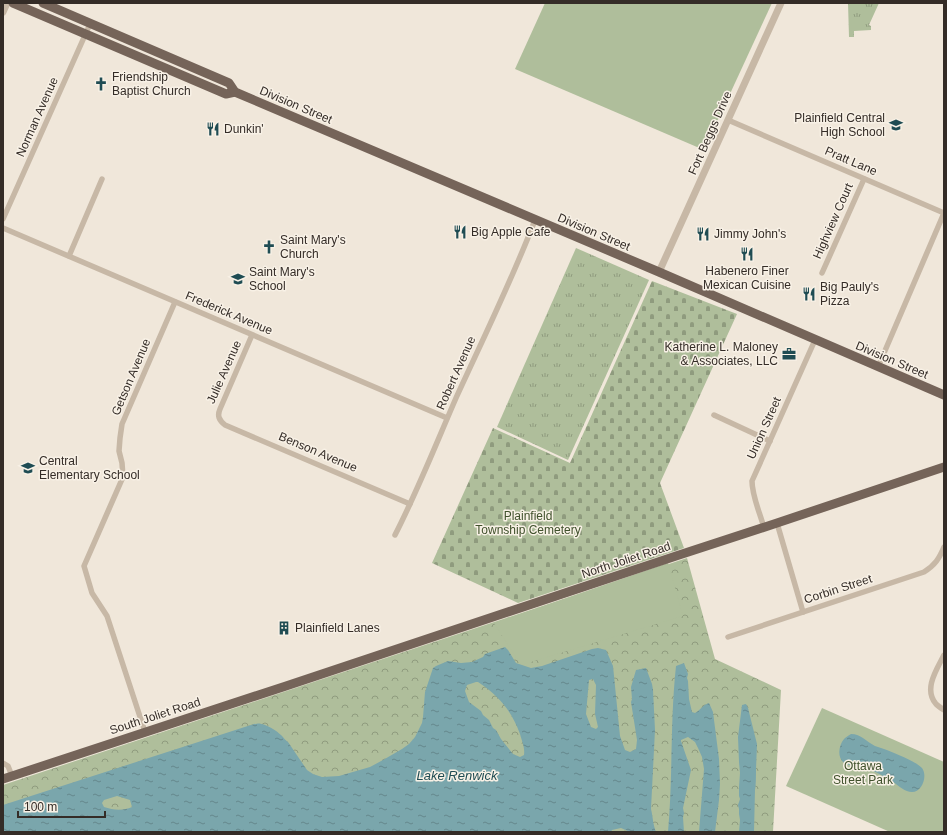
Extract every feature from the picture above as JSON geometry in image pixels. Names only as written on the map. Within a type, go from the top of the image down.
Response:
[{"type":"main road","name":"Division Street","points":[[13,3],[226,94],[235,92]]},
{"type":"main road","name":"Division Street","points":[[42,3],[229,83],[235,92],[944,395]]},
{"type":"main road","name":"North Joliet Road","points":[[315,676],[942,469]]},
{"type":"main road","name":"South Joliet Road","points":[[3,779],[315,676]]},
{"type":"street","points":[[3,12],[7,3]]},
{"type":"street","name":"Fort Beggs Drive","points":[[659,272],[781,3]]},
{"type":"street","name":"Norman Avenue","points":[[3,219],[90,24]]},
{"type":"street","name":"Pratt Lane","points":[[728,120],[944,213]]},
{"type":"street","points":[[69,256],[102,179]]},
{"type":"street","name":"Highview Court","points":[[822,273],[864,179]]},
{"type":"street","points":[[878,367],[944,213]]},
{"type":"street","name":"Robert Avenue","points":[[395,534],[410,504],[535,220]]},
{"type":"street","name":"Frederick Avenue","points":[[3,228],[447,418]]},
{"type":"street","name":"Getson Avenue","points":[[145,732],[107,616],[92,593],[84,566],[122,477],[122,463],[119,451],[122,424],[175,302]]},
{"type":"street","name":"Julie Avenue","points":[[219,418],[218,414],[252,335]]},
{"type":"street","name":"Union Street","points":[[764,528],[753,491],[752,481],[815,340]]},
{"type":"street","points":[[714,415],[770,441]]},
{"type":"street","name":"Benson Avenue","points":[[219,418],[225,425],[410,504]]},
{"type":"street","points":[[777,524],[803,612]]},
{"type":"street","name":"Corbin Street","points":[[728,637],[924,572],[932,567],[939,558],[944,547]]},
{"type":"street","points":[[944,655],[932,681],[931,690],[932,697],[936,704],[944,710]]},
{"type":"street","points":[[3,763],[8,766],[12,776]]},
{"type":"green space","points":[[545,3],[772,3],[704,150],[515,69]]},
{"type":"green space","points":[[848,3],[879,3],[869,25],[871,26],[871,30],[854,31],[854,37],[849,37]]},
{"type":"green space","points":[[576,248],[649,280],[568,460],[497,427]]},
{"type":"green space","name":"Plainfield Township Cemetery","points":[[652,281],[737,314],[660,483],[684,548],[518,603],[432,563],[493,428],[570,463]]},
{"type":"green space","points":[[687,558],[715,659],[781,690],[773,832],[3,832],[3,785]]},
{"type":"green space","points":[[668,563],[683,616],[521,665],[494,623]]},
{"type":"green space","name":"Ottawa Street Park","points":[[822,708],[944,762],[944,832],[890,832],[786,786]]},
{"type":"water","name":"Lake Renwick","points":[[505,647],[516,663],[531,668],[542,666],[592,649],[598,648],[606,650],[613,666],[620,736],[625,750],[630,752],[636,749],[637,740],[631,702],[631,687],[636,670],[646,668],[653,690],[655,730],[651,809],[656,832],[630,832],[621,828],[612,830],[611,832],[3,832],[3,805],[254,724],[266,725],[279,733],[288,742],[307,770],[313,774],[322,777],[339,776],[370,767],[402,749],[415,737],[422,723],[425,692],[433,668],[448,661],[461,663],[472,662],[483,657],[485,654]],"holes":[[[593,679],[596,685],[595,714],[598,727],[596,729],[591,727],[586,714],[589,680]],[[478,682],[504,704],[513,718],[520,734],[524,747],[524,755],[520,757],[513,754],[493,728],[489,720],[481,711],[469,702],[465,691],[467,685]],[[117,796],[130,800],[132,807],[122,810],[107,808],[104,807],[102,803],[104,800]]]},
{"type":"water","points":[[684,663],[688,674],[689,699],[692,712],[695,713],[709,703],[713,712],[719,759],[720,784],[715,832],[699,832],[704,769],[702,757],[695,742],[688,737],[681,740],[691,770],[683,808],[684,832],[668,832],[671,791],[674,687],[676,666]]},
{"type":"water","points":[[746,704],[757,744],[754,832],[739,832],[740,820],[738,805],[740,799],[740,773],[738,737],[742,705]]},
{"type":"water","points":[[851,734],[858,735],[875,746],[910,760],[922,768],[924,771],[924,779],[921,787],[916,791],[907,791],[889,779],[869,769],[861,766],[848,765],[843,762],[839,754],[840,747],[844,739]]},
{"type":"place","name":"Friendship Baptist Church","points":[[101,84]]},
{"type":"place","name":"Plainfield Central High School","points":[[896,125]]},
{"type":"place","name":"Dunkin'","points":[[213,129]]},
{"type":"place","name":"Big Apple Cafe","points":[[460,232]]},
{"type":"place","name":"Jimmy John's","points":[[703,234]]},
{"type":"place","name":"Saint Mary's Church","points":[[269,247]]},
{"type":"place","name":"Habenero Finer Mexican Cuisine","points":[[747,254]]},
{"type":"place","name":"Saint Mary's School","points":[[238,279]]},
{"type":"place","name":"Big Pauly's Pizza","points":[[809,294]]},
{"type":"place","name":"Katherine L. Maloney & Associates, LLC","points":[[789,354]]},
{"type":"place","name":"Central Elementary School","points":[[28,468]]},
{"type":"place","name":"Plainfield Lanes","points":[[284,628]]}]
